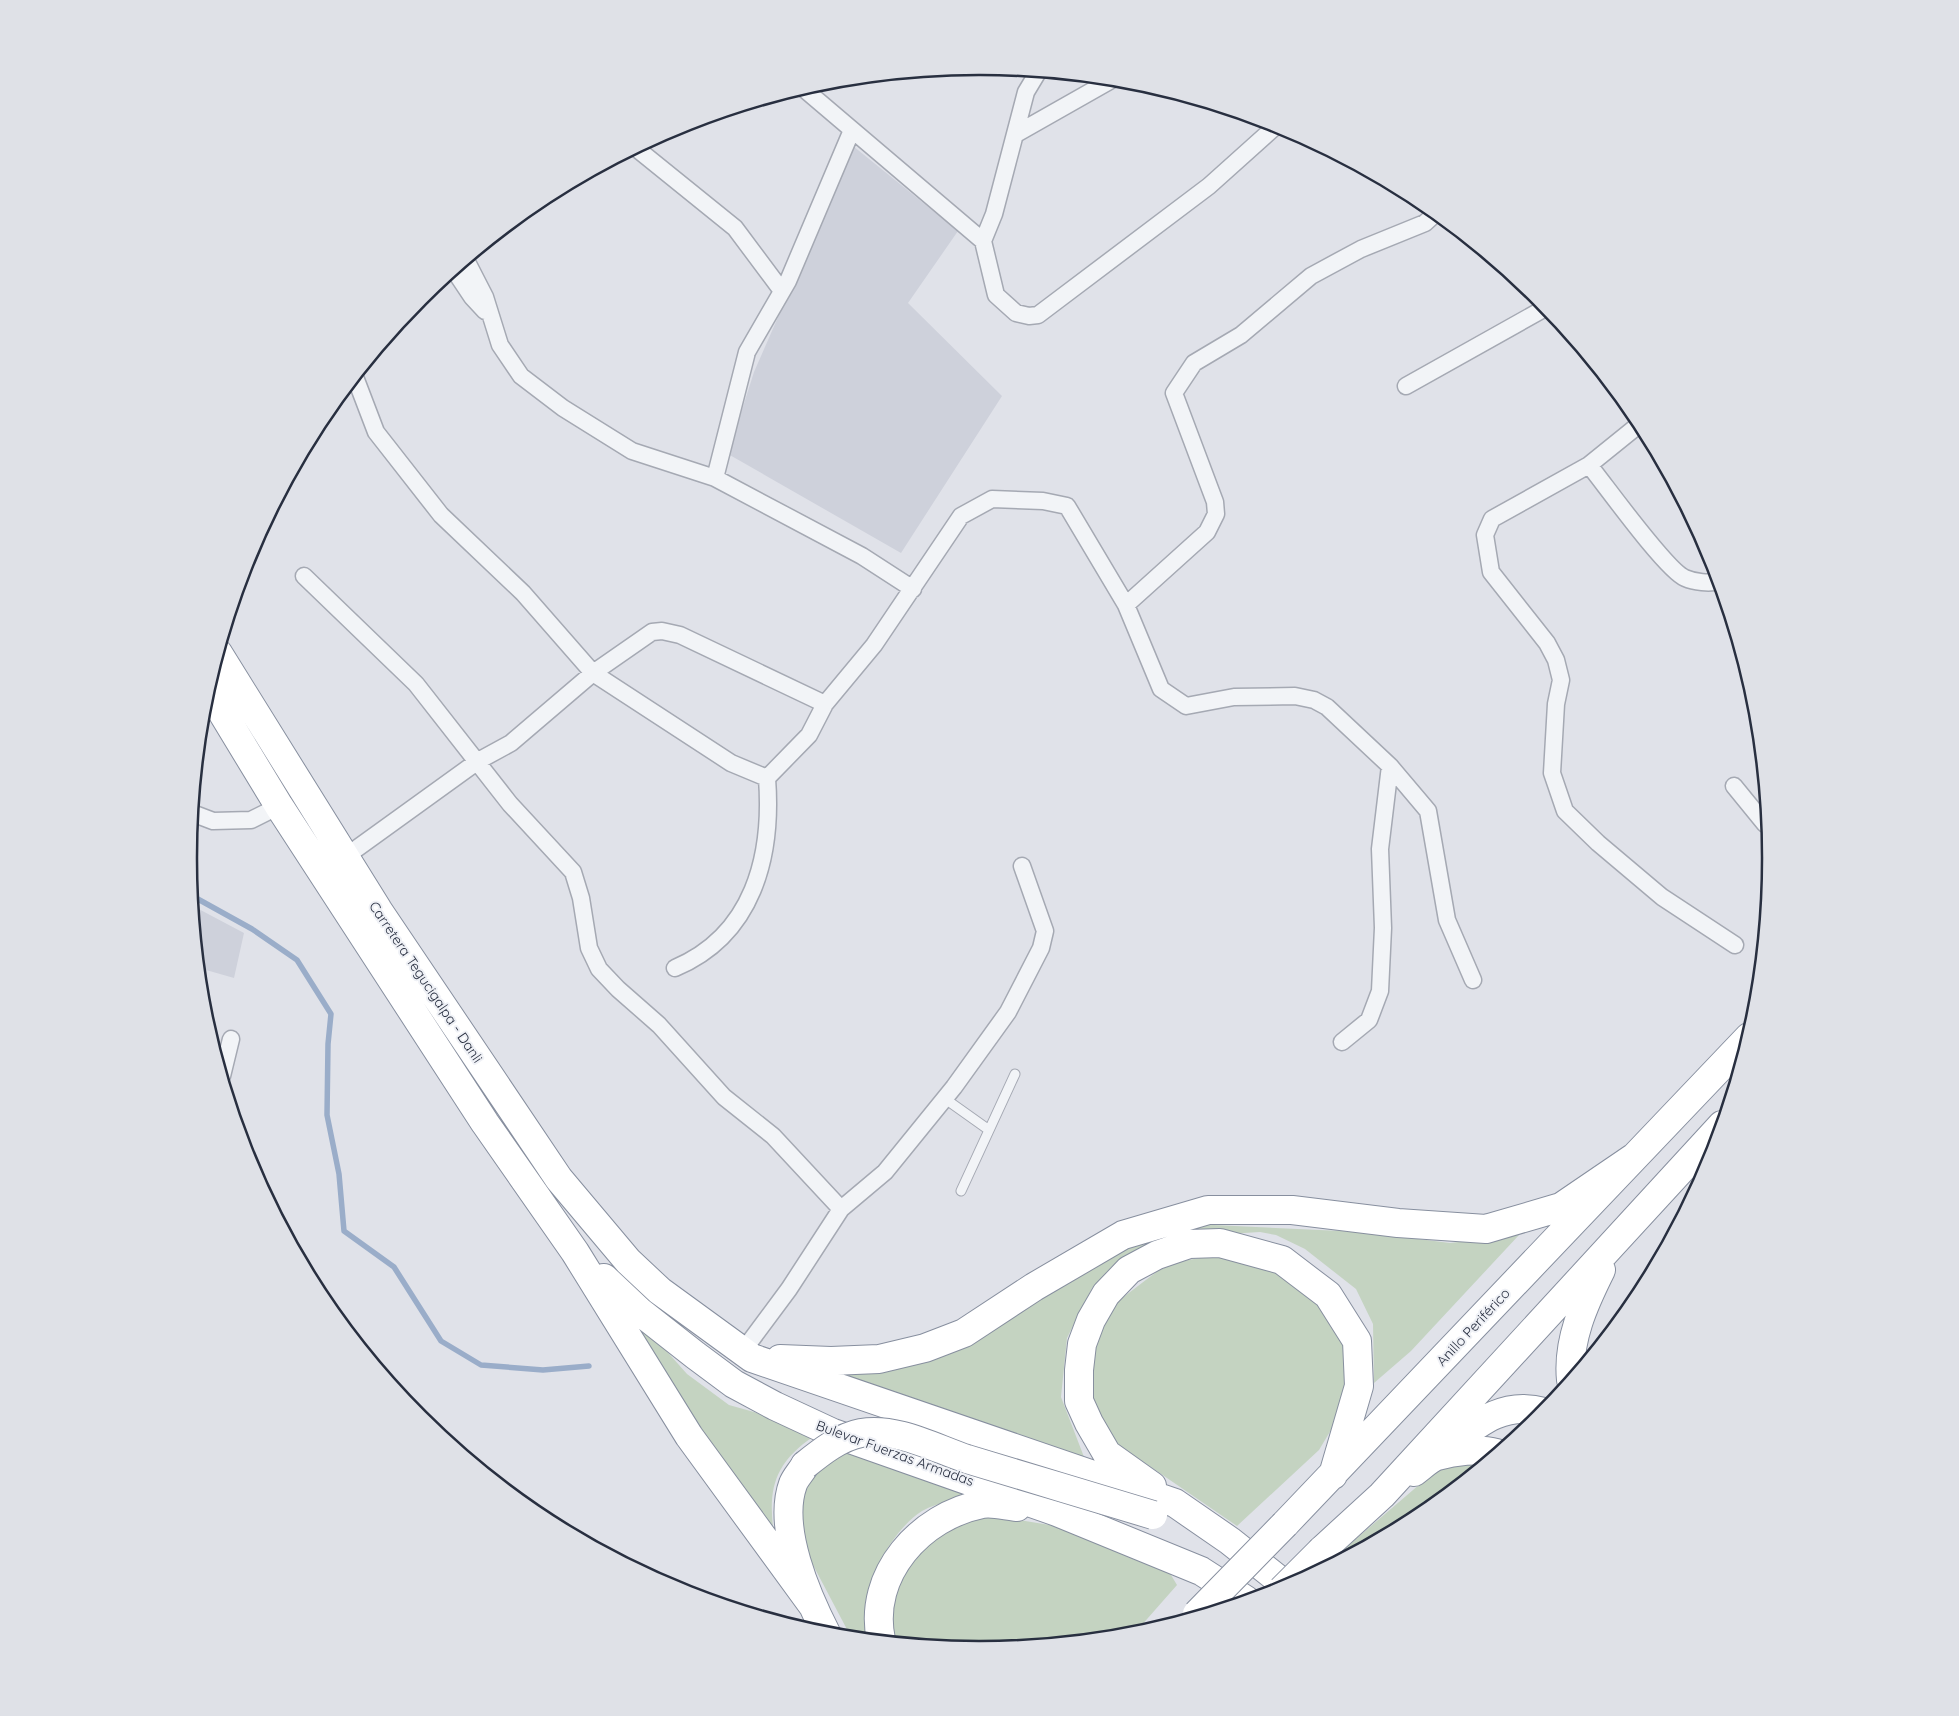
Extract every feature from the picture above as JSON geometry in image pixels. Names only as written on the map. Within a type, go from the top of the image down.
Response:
[{"type":"highway","name":"Carretera Tegucigalpa - Danli","points":[[222,659],[378,910],[559,1178],[628,1261],[660,1291],[748,1354]]},
{"type":"highway","name":"Carretera Tegucigalpa - Danli","points":[[214,697],[279,806],[485,1123],[576,1252]]},
{"type":"highway","name":"Anillo Periférico","points":[[1205,1607],[1333,1475],[1739,1048]]},
{"type":"highway","points":[[1301,1571],[1382,1495],[1711,1137]]},
{"type":"highway","points":[[748,1354],[831,1361],[879,1359],[925,1348],[964,1333],[1034,1287],[1124,1235],[1208,1210],[1292,1210],[1398,1223],[1486,1229],[1561,1207],[1634,1158]]},
{"type":"highway","points":[[1571,1371],[1573,1341],[1583,1306],[1616,1240]]},
{"type":"highway","points":[[1164,1509],[1107,1454],[1089,1423],[1079,1400],[1079,1370],[1082,1344],[1091,1320],[1106,1294],[1129,1270],[1157,1255],[1189,1244],[1220,1243],[1282,1260],[1328,1295],[1357,1341],[1359,1386],[1333,1475]]},
{"type":"highway","name":"Bulevar Fuerzas Armadas","points":[[576,1252],[639,1311],[695,1355],[742,1388],[833,1433],[1056,1512],[1201,1571],[1240,1596]]},
{"type":"highway","points":[[576,1252],[689,1436],[813,1606]]},
{"type":"highway","points":[[748,1354],[1164,1509],[1230,1541],[1280,1581]]},
{"type":"highway","points":[[1382,1495],[1497,1412],[1514,1408],[1535,1410]]},
{"type":"highway","points":[[822,1625],[813,1606],[791,1540],[789,1510],[793,1484],[806,1465],[822,1452],[842,1440],[861,1434],[881,1433],[911,1439],[966,1458],[1164,1509]]},
{"type":"highway","points":[[1435,1457],[1464,1451],[1490,1452]]},
{"type":"highway","points":[[881,1634],[879,1608],[887,1577],[902,1552],[921,1532],[948,1515],[984,1504],[1056,1512]]},
{"type":"street","points":[[983,241],[994,214],[1026,92],[1035,77]]},
{"type":"street","points":[[1016,134],[1102,85]]},
{"type":"street","points":[[810,94],[983,241],[996,294],[1016,313],[1029,316],[1038,315],[1209,186],[1270,132]]},
{"type":"street","points":[[715,478],[747,352],[782,291],[852,130]]},
{"type":"street","points":[[641,152],[735,228],[782,291]]},
{"type":"street","points":[[1126,605],[1207,532],[1216,514],[1215,502],[1174,393],[1194,363],[1241,335],[1311,276],[1361,249],[1425,223],[1430,218]]},
{"type":"street","points":[[468,265],[485,297],[500,344],[520,376],[562,408],[632,451],[715,478],[862,556],[913,589]]},
{"type":"street","points":[[457,275],[472,297],[492,318]]},
{"type":"street","points":[[1406,386],[1540,311]]},
{"type":"street","points":[[357,382],[376,432],[440,515],[523,593],[593,673],[730,763],[767,778]]},
{"type":"street","points":[[1635,429],[1589,465],[1492,519],[1485,535],[1490,572],[1547,643],[1556,660],[1561,680],[1556,704],[1552,773],[1566,811],[1598,843],[1662,897],[1735,945]]},
{"type":"street","points":[[1589,465],[1664,560],[1684,578],[1713,584]]},
{"type":"street","points":[[767,778],[810,735],[825,704],[874,645],[961,516],[992,499],[1043,501],[1067,506],[1126,605],[1161,689],[1186,706],[1234,696],[1295,696],[1314,700],[1327,707],[1390,766],[1428,810],[1447,920],[1472,980]]},
{"type":"street","points":[[304,576],[416,684],[441,719],[478,761],[510,804],[573,872],[581,898],[589,948],[599,969],[618,990],[659,1025],[724,1097],[773,1136],[841,1209]]},
{"type":"street","points":[[345,857],[478,761],[511,743],[593,673],[652,632],[662,631],[680,635],[825,704]]},
{"type":"street","points":[[1342,1042],[1369,1020],[1380,991],[1383,928],[1380,849],[1390,766]]},
{"type":"street","points":[[675,968],[697,959],[718,943],[746,905],[757,882],[764,852],[769,796],[767,778]]},
{"type":"street","points":[[1734,786],[1761,819]]},
{"type":"street","points":[[198,815],[213,821],[251,820],[279,806]]},
{"type":"street","points":[[748,1354],[841,1209],[885,1172],[944,1098],[1008,1012],[1041,948],[1045,931],[1022,866]]},
{"type":"street","points":[[224,1066],[231,1039]]},
{"type":"lane","points":[[961,1191],[1015,1074]]},
{"type":"lane","points":[[944,1098],[989,1130]]},
{"type":"shaded area","points":[[853,146],[958,231],[908,303],[1002,396],[901,553],[728,454],[754,372]]},
{"type":"shaded area","points":[[198,909],[244,933],[234,978],[205,970]]},
{"type":"green space","points":[[1213,1225],[1363,1232],[1450,1243],[1519,1235],[1411,1351],[1374,1383],[1373,1324],[1356,1289],[1305,1249],[1276,1235],[1260,1232],[1212,1235],[1124,1260],[1092,1288],[1067,1338],[1061,1397],[1084,1457],[832,1374],[1087,1267],[1164,1228]]},
{"type":"green space","points":[[1210,1256],[1250,1258],[1314,1293],[1347,1351],[1349,1381],[1340,1415],[1319,1450],[1237,1526],[1113,1441],[1095,1414],[1084,1367],[1109,1308],[1159,1270],[1183,1261]]},
{"type":"green space","points":[[637,1321],[647,1329],[687,1374],[729,1405],[754,1412],[814,1436],[787,1460],[779,1472],[774,1485],[772,1514],[776,1549],[639,1337]]},
{"type":"green space","points":[[839,1447],[985,1495],[929,1508],[922,1511],[902,1529],[884,1554],[871,1582],[865,1608],[866,1632],[847,1629],[813,1565],[797,1541],[805,1477]]},
{"type":"green space","points":[[1474,1457],[1481,1459],[1415,1509],[1340,1552],[1434,1472]]},
{"type":"green space","points":[[994,1516],[1056,1526],[1168,1570],[1177,1585],[1143,1623],[1132,1626],[1082,1634],[1031,1639],[980,1641],[892,1635],[892,1603],[903,1571],[926,1542],[967,1520]]},
{"type":"waterway","points":[[198,899],[252,929],[297,960],[331,1014],[328,1044],[327,1115],[339,1174],[344,1231],[394,1267],[441,1341],[481,1365],[543,1370],[589,1366]]}]
